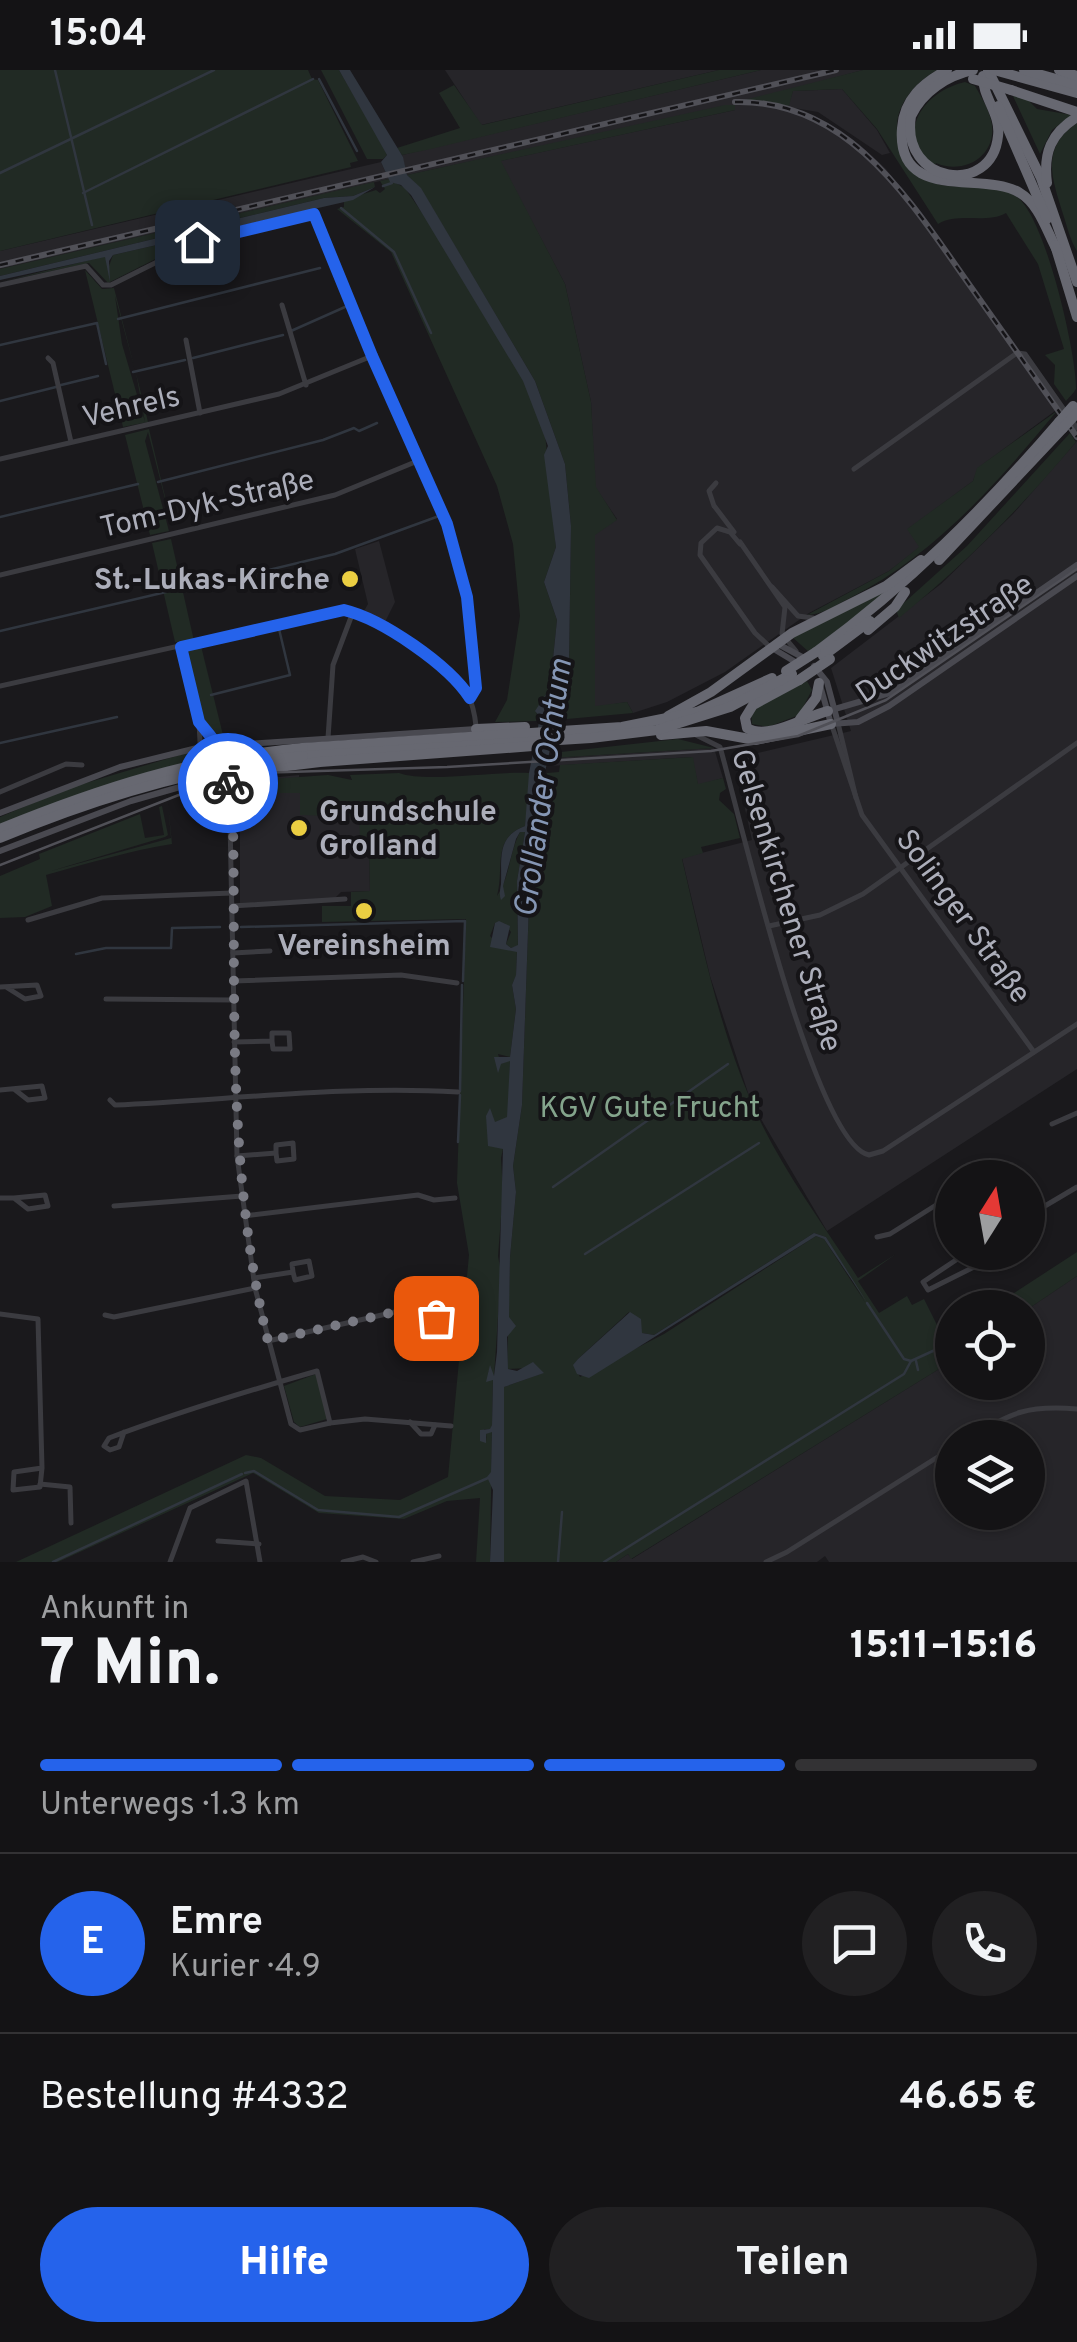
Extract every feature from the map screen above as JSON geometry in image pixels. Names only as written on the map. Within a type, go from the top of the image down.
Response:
[{"type":"highway","points":[[947,70],[926,82],[907,106],[902,138],[909,158],[934,180],[995,184],[1020,193],[1034,207],[1057,250]]},
{"type":"highway","points":[[1024,70],[1077,85]]},
{"type":"highway","points":[[1059,70],[1077,76]]},
{"type":"highway","points":[[983,72],[1016,142],[1057,250],[1077,317]]},
{"type":"highway","points":[[983,72],[998,136],[990,159],[968,174],[936,172],[920,160],[912,145],[912,116],[934,89],[983,72],[1077,93]]},
{"type":"highway","points":[[983,72],[1011,90],[1077,114],[1058,130],[1047,154],[1046,179],[1077,282]]},
{"type":"highway","points":[[983,72],[1024,138],[1056,216]]},
{"type":"highway","points":[[626,734],[713,714],[792,675],[894,607],[1000,500],[1076,406]]},
{"type":"highway","points":[[823,656],[939,551],[1061,426]]},
{"type":"highway","points":[[660,721],[711,692],[778,644],[939,551]]},
{"type":"highway","points":[[792,675],[753,705],[744,718],[748,728],[760,733],[832,710]]},
{"type":"highway","points":[[229,774],[660,721],[792,675]]},
{"type":"highway","points":[[799,720],[816,698],[819,683]]},
{"type":"highway","points":[[554,735],[642,737],[689,731],[756,740],[835,723]]},
{"type":"highway","points":[[476,729],[534,737]]},
{"type":"highway","points":[[0,829],[174,768],[303,752],[534,737]]},
{"type":"highway","points":[[0,838],[157,781],[303,752]]},
{"type":"main road","name":"Duckwitzstraße","points":[[832,710],[893,692],[1077,565]]},
{"type":"main road","name":"Duckwitzstraße","points":[[835,723],[858,722],[889,706],[1077,576]]},
{"type":"main road","name":"Duckwitzstraße","points":[[778,644],[801,656],[823,676],[832,710]]},
{"type":"main road","name":"Duckwitzstraße","points":[[778,644],[819,683],[832,710]]},
{"type":"main road","name":"Solinger Straße","points":[[832,710],[835,723]]},
{"type":"main road","points":[[0,813],[120,767],[201,747],[476,729]]},
{"type":"main road","points":[[0,851],[59,826],[229,774]]},
{"type":"street","points":[[0,285],[86,266],[103,285],[111,285],[197,242],[314,214],[447,524],[467,597],[476,688],[470,698]]},
{"type":"street","points":[[282,305],[306,385]]},
{"type":"street","name":"Vehrels","points":[[186,340],[184,346],[200,413]]},
{"type":"street","points":[[854,469],[1018,353],[1024,354],[1077,428]]},
{"type":"street","name":"Vehrels","points":[[0,459],[306,385],[372,356]]},
{"type":"street","name":"Vehrels","points":[[48,358],[53,363],[72,442]]},
{"type":"street","name":"Tom-Dyk-Straße","points":[[0,575],[334,496],[420,460]]},
{"type":"street","name":"Duckwitzstraße","points":[[716,483],[708,496],[720,516],[717,528],[700,542],[700,555],[755,633],[778,644]]},
{"type":"street","points":[[715,507],[785,607],[778,644]]},
{"type":"street","points":[[717,528],[730,532],[740,544]]},
{"type":"street","points":[[770,585],[798,616],[810,619],[839,610]]},
{"type":"street","points":[[0,686],[344,610],[428,658],[470,698],[476,729]]},
{"type":"street","points":[[328,738],[333,665],[353,612]]},
{"type":"street","points":[[755,633],[760,648],[757,659]]},
{"type":"street","points":[[181,647],[199,722],[201,763],[229,807]]},
{"type":"street","points":[[199,722],[230,760],[237,1156],[255,1288],[293,1427],[300,1430],[365,1419],[451,1426]]},
{"type":"street","name":"Solinger Straße","points":[[835,723],[858,806],[1034,1052]]},
{"type":"street","name":"Gelsenkirchener Straße","points":[[689,731],[718,744],[806,1048],[828,1101],[857,1150],[869,1155],[883,1151],[1034,1052]]},
{"type":"street","points":[[768,926],[830,910],[900,868],[1077,743]]},
{"type":"street","points":[[0,792],[66,764],[82,765]]},
{"type":"street","points":[[28,920],[102,898],[232,893]]},
{"type":"street","points":[[232,906],[345,899]]},
{"type":"street","points":[[233,954],[270,951]]},
{"type":"street","points":[[234,981],[401,976],[457,983]]},
{"type":"street","points":[[37,984],[41,996],[26,999],[3,987],[37,984]]},
{"type":"street","points":[[106,1000],[233,1000]]},
{"type":"street","points":[[1034,1052],[1077,1024]]},
{"type":"street","points":[[272,1033],[289,1033],[290,1049],[273,1049],[272,1042],[272,1033]]},
{"type":"street","points":[[234,1042],[272,1042]]},
{"type":"street","points":[[0,1090],[42,1086],[46,1098],[28,1100],[14,1090]]},
{"type":"street","points":[[110,1100],[115,1105],[401,1089],[458,1092]]},
{"type":"street","points":[[1052,1124],[1077,1113]]},
{"type":"street","points":[[293,1144],[294,1160],[277,1161],[276,1153],[276,1145],[293,1144]]},
{"type":"street","points":[[237,1156],[276,1153]]},
{"type":"street","points":[[1045,1206],[1077,1186]]},
{"type":"street","points":[[244,1216],[418,1194],[434,1200],[455,1198]]},
{"type":"street","points":[[0,1198],[45,1195],[48,1206],[28,1209],[14,1198]]},
{"type":"street","points":[[114,1206],[242,1196]]},
{"type":"street","points":[[877,1237],[890,1234],[935,1206]]},
{"type":"street","points":[[309,1261],[312,1276],[294,1280],[293,1272],[292,1264],[309,1261]]},
{"type":"street","points":[[941,1270],[923,1282],[928,1290],[968,1270]]},
{"type":"street","points":[[254,1278],[293,1272]]},
{"type":"street","points":[[105,1315],[114,1317],[255,1288]]},
{"type":"street","points":[[268,1341],[408,1309],[453,1304]]},
{"type":"street","points":[[408,1309],[414,1319],[427,1319],[440,1316],[442,1306]]},
{"type":"street","points":[[0,1314],[38,1319],[42,1468],[40,1487],[13,1490],[14,1472],[42,1468]]},
{"type":"street","points":[[124,1432],[192,1407],[318,1371],[330,1422]]},
{"type":"street","points":[[1002,1420],[1020,1410],[1077,1410]]},
{"type":"street","points":[[410,1422],[421,1434],[431,1434],[435,1425]]},
{"type":"street","points":[[766,1562],[935,1459]]},
{"type":"street","points":[[170,1562],[190,1508],[246,1481],[260,1562]]},
{"type":"street","points":[[40,1484],[70,1486],[71,1523]]},
{"type":"street","points":[[218,1541],[259,1544]]},
{"type":"street","points":[[782,1562],[788,1552]]},
{"type":"street","points":[[412,1562],[439,1556]]},
{"type":"street","points":[[342,1562],[366,1557],[376,1562]]},
{"type":"shaded area","points":[[339,70],[350,70],[403,157],[407,175],[421,188],[535,381],[565,464],[571,526],[569,665],[538,803],[530,874],[522,1105],[513,1166],[516,1192],[510,1257],[509,1317],[516,1326],[507,1337],[508,1369],[517,1371],[533,1362],[544,1373],[504,1387],[504,1562],[490,1562],[493,1490],[487,1477],[491,1472],[492,1432],[486,1434],[486,1443],[480,1441],[480,1430],[492,1425],[493,1380],[486,1382],[490,1365],[494,1376],[497,1352],[503,1149],[488,1146],[486,1116],[490,1108],[495,1122],[507,1117],[510,1061],[501,1064],[498,1073],[494,1057],[510,1057],[517,952],[490,947],[495,923],[499,921],[510,926],[506,944],[511,948],[518,945],[517,881],[525,832],[520,832],[516,839],[501,900],[501,858],[509,836],[525,826],[529,773],[540,717],[535,711],[550,688],[557,620],[544,582],[556,547],[544,455],[548,446],[523,381],[411,195],[401,185],[390,182],[381,162],[387,155]]},
{"type":"shaded area","points":[[445,70],[719,70],[481,125]]},
{"type":"shaded area","points":[[761,70],[863,70],[749,101],[788,106],[793,91],[842,89],[877,130],[890,153],[882,155],[818,112],[794,108],[859,144],[886,169],[1059,408],[978,468],[973,481],[908,529],[920,547],[889,571],[809,613],[725,672],[667,702],[633,713],[627,702],[595,707],[595,534],[617,519],[595,487],[591,402],[565,284],[500,161],[735,110],[735,105],[407,175],[402,155]]},
{"type":"shaded area","points":[[381,162],[389,179],[0,269],[0,251]]},
{"type":"shaded area","points":[[375,187],[353,200],[113,255],[109,261],[110,282],[105,257],[0,280],[0,276],[324,198],[353,196]]},
{"type":"shaded area","points":[[1077,441],[1077,1069],[827,1231],[751,1102],[710,976],[682,858],[752,840],[735,764],[741,757],[851,731],[831,668],[941,584],[1013,514]]},
{"type":"shaded area","points":[[379,541],[395,602],[385,622],[364,611],[368,604],[355,549]]},
{"type":"shaded area","points":[[714,748],[723,778],[698,785],[692,757],[550,766],[551,758]]},
{"type":"shaded area","name":"Grundschule Grolland","points":[[299,775],[301,814],[359,816],[369,849],[370,891],[341,892],[333,900],[240,903],[240,781]]},
{"type":"shaded area","points":[[814,1233],[826,1237],[868,1304],[824,1239],[816,1236],[589,1378],[577,1374],[573,1365],[578,1359],[630,1312],[641,1319],[642,1333],[654,1335]]},
{"type":"shaded area","points":[[1077,1276],[1077,1562],[829,1562],[825,1556],[817,1562],[616,1562],[628,1554],[632,1559],[935,1372],[935,1400],[1045,1400],[1045,1298]]},
{"type":"green space","points":[[0,70],[308,70],[312,79],[318,80],[358,161],[350,163],[351,167],[0,251]]},
{"type":"green space","points":[[321,70],[339,70],[383,146],[387,155],[383,159],[367,159]]},
{"type":"green space","points":[[719,70],[761,70],[431,149],[402,155],[397,148],[460,128],[439,93],[454,85],[482,125]]},
{"type":"green space","points":[[863,70],[937,70],[911,92],[901,107],[898,138],[908,159],[931,182],[1003,190],[1017,197],[1028,210],[1049,259],[1071,348],[1076,389],[1066,401],[1054,384],[1055,365],[1045,355],[1064,349],[1038,264],[1006,213],[938,224],[877,129],[842,89],[793,91],[789,106],[744,100]]},
{"type":"green space","points":[[965,82],[975,86],[989,115],[989,146],[967,165],[936,163],[933,167],[915,141],[919,116],[937,94]]},
{"type":"green space","points":[[1012,94],[1028,100],[1037,109],[1072,115],[1052,130],[1040,154]]},
{"type":"green space","points":[[735,105],[735,110],[501,161],[565,284],[591,402],[596,487],[617,520],[595,535],[595,706],[627,702],[633,713],[556,720],[569,665],[571,526],[565,464],[535,381],[421,189],[407,175]]},
{"type":"green space","points":[[1077,123],[1077,251],[1059,201],[1052,164],[1058,143]]},
{"type":"green space","points":[[389,179],[405,188],[427,220],[524,381],[545,433],[556,547],[544,582],[557,620],[550,688],[536,711],[539,721],[495,722],[507,700],[520,616],[513,544],[497,486],[391,252],[337,209],[344,207],[344,200],[376,190],[380,193],[385,189],[380,181]]},
{"type":"green space","points":[[374,182],[375,187],[353,196],[324,198],[0,276],[0,269]]},
{"type":"green space","points":[[319,208],[197,238],[108,283],[89,263],[0,282],[106,256],[109,266],[113,255]]},
{"type":"green space","points":[[85,270],[102,289],[114,288],[135,370],[115,296],[122,344],[145,422],[136,373],[148,422],[123,427]]},
{"type":"green space","points":[[1057,411],[987,491],[937,539],[881,580],[829,609],[807,615],[889,571],[919,547],[907,529],[973,481],[977,468]]},
{"type":"green space","points":[[149,429],[173,530],[148,432],[145,441],[169,531],[150,535],[125,435]]},
{"type":"green space","points":[[1070,433],[1076,442],[1035,489],[970,556],[899,618],[896,610],[967,546]]},
{"type":"green space","points":[[171,539],[194,641],[175,642],[152,543]]},
{"type":"green space","points":[[893,587],[809,652],[791,636]]},
{"type":"green space","points":[[201,646],[224,739],[202,722],[184,649]]},
{"type":"green space","points":[[807,681],[812,690],[799,715],[768,727],[752,724],[751,711]]},
{"type":"green space","points":[[678,739],[714,748],[551,758],[552,753]]},
{"type":"green space","points":[[190,752],[192,761],[0,825],[0,817],[66,789]]},
{"type":"green space","name":"KGV Gute Frucht","points":[[693,757],[698,784],[723,778],[726,789],[719,800],[734,814],[740,838],[701,847],[703,853],[682,859],[711,982],[739,1072],[774,1147],[858,1278],[896,1254],[858,1281],[879,1313],[907,1296],[912,1305],[924,1299],[935,1321],[935,1371],[631,1559],[628,1554],[616,1562],[504,1562],[504,1387],[543,1373],[528,1368],[507,1369],[516,1192],[513,1166],[522,1105],[530,874],[538,803],[547,773],[559,772],[560,765]],"holes":[[[814,1233],[826,1237],[865,1302],[824,1239],[816,1236],[664,1334],[580,1377],[574,1365],[629,1312],[642,1333],[654,1335]]]},
{"type":"green space","points":[[399,773],[426,777],[515,773],[531,776],[525,826],[507,838],[503,846],[497,896],[516,840],[520,832],[525,832],[517,881],[518,946],[511,948],[506,944],[511,932],[504,923],[495,923],[490,936],[501,947],[517,951],[510,1057],[498,1054],[501,1064],[510,1060],[509,1122],[501,1158],[501,1272],[494,1376],[488,1371],[493,1379],[492,1425],[491,1429],[484,1429],[487,1441],[486,1434],[492,1431],[490,1562],[476,1562],[480,1498],[447,1501],[404,1519],[319,1513],[253,1473],[58,1562],[16,1562],[246,1455],[261,1458],[325,1496],[400,1500],[448,1477],[469,1255],[457,1183],[466,919],[322,922],[322,906],[351,906],[351,892],[370,891],[369,849],[360,840],[359,817],[300,815],[300,793],[272,793],[271,779],[328,775],[352,780],[350,775]]},
{"type":"green space","points":[[168,804],[172,844],[46,875],[52,906],[25,917],[0,918],[0,876],[40,859],[39,854],[140,814],[145,838],[164,835],[159,807],[162,806],[168,835],[165,837],[51,871],[171,838]]},
{"type":"green space","points":[[1077,1252],[1077,1276],[1045,1298],[1045,1290],[1019,1290]]},
{"type":"green space","points":[[316,1374],[327,1419],[300,1427],[294,1422],[284,1386]]},
{"type":"waterway","points":[[55,70],[92,225]]},
{"type":"waterway","points":[[0,173],[214,70]]},
{"type":"waterway","points":[[83,193],[313,79]]},
{"type":"waterway","points":[[319,79],[357,151]]},
{"type":"waterway","points":[[383,186],[392,183]]},
{"type":"waterway","points":[[341,208],[394,252],[431,333]]},
{"type":"waterway","points":[[118,319],[320,268]]},
{"type":"waterway","points":[[291,331],[345,307]]},
{"type":"waterway","points":[[0,345],[97,323],[106,364]]},
{"type":"waterway","points":[[193,358],[283,335]]},
{"type":"waterway","points":[[133,372],[185,360]]},
{"type":"waterway","points":[[61,385],[98,376]]},
{"type":"waterway","points":[[0,401],[56,387]]},
{"type":"waterway","points":[[158,482],[323,440],[354,428],[359,431],[377,423]]},
{"type":"waterway","points":[[0,517],[138,484]]},
{"type":"waterway","points":[[186,590],[335,554],[439,516]]},
{"type":"waterway","points":[[0,631],[166,592]]},
{"type":"waterway","points":[[211,695],[290,675],[279,629]]},
{"type":"waterway","points":[[0,743],[117,717]]},
{"type":"waterway","points":[[241,927],[465,921],[463,981]]},
{"type":"waterway","points":[[76,954],[106,948],[171,948],[172,928],[220,927]]},
{"type":"waterway","points":[[460,1091],[462,985]]},
{"type":"waterway","points":[[553,1187],[728,1064]]},
{"type":"waterway","points":[[458,1142],[460,1095]]},
{"type":"waterway","points":[[585,1254],[759,1143]]},
{"type":"waterway","points":[[867,1303],[904,1359],[911,1361]]},
{"type":"waterway","points":[[604,1562],[904,1374],[911,1361],[935,1350]]},
{"type":"waterway","points":[[916,1361],[918,1370]]},
{"type":"waterway","points":[[245,1473],[254,1471],[318,1510],[399,1517],[488,1478]]},
{"type":"waterway","points":[[53,1562],[242,1474]]},
{"type":"waterway","points":[[558,1562],[562,1512]]},
{"type":"tram line","points":[[0,865],[189,791],[256,773],[447,767],[711,751],[798,736],[886,700],[1077,569]]},
{"type":"railway","points":[[0,265],[836,70]]},
{"type":"railway","points":[[735,102],[776,106],[812,118],[845,137],[874,162],[925,223],[1077,437]]},
{"type":"way so far","points":[[228,783],[233,823],[237,1156],[254,1278],[268,1341],[408,1309],[414,1319],[436,1318]]},
{"type":"place","name":"St.-Lukas-Kirche","points":[[350,579]]},
{"type":"place","name":"Grundschule Grolland","points":[[299,828]]},
{"type":"place","name":"Vereinsheim","points":[[364,911]]},
{"type":"route","points":[[197,242],[314,214],[447,524],[467,597],[474,648],[476,688],[470,698],[428,658],[366,618],[344,610],[181,647],[199,722],[230,760],[228,783]]},
{"type":"water label","name":"Grollander Ochtum","points":[[542,788]]}]
